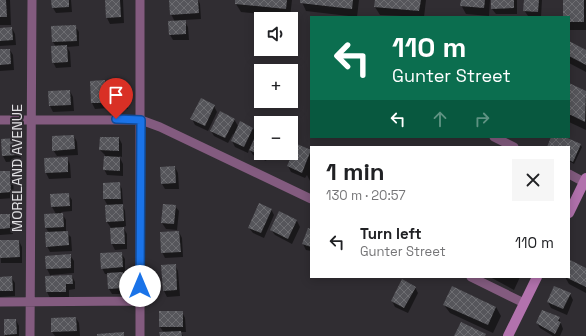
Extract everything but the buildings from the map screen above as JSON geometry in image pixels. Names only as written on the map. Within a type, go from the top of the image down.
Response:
[{"type":"street","name":"MORELAND AVENUE","points":[[30,336],[32,0]]},
{"type":"street","points":[[140,0],[140,336]]},
{"type":"street","points":[[0,120],[141,120],[160,127],[310,199]]},
{"type":"street","points":[[496,138],[512,146]]},
{"type":"street","points":[[570,174],[585,180],[570,211]]},
{"type":"street","points":[[473,278],[524,303]]},
{"type":"street","points":[[508,336],[536,278]]},
{"type":"street","points":[[0,302],[140,302]]},
{"type":"route","points":[[116,119],[141,120],[140,286]]}]
